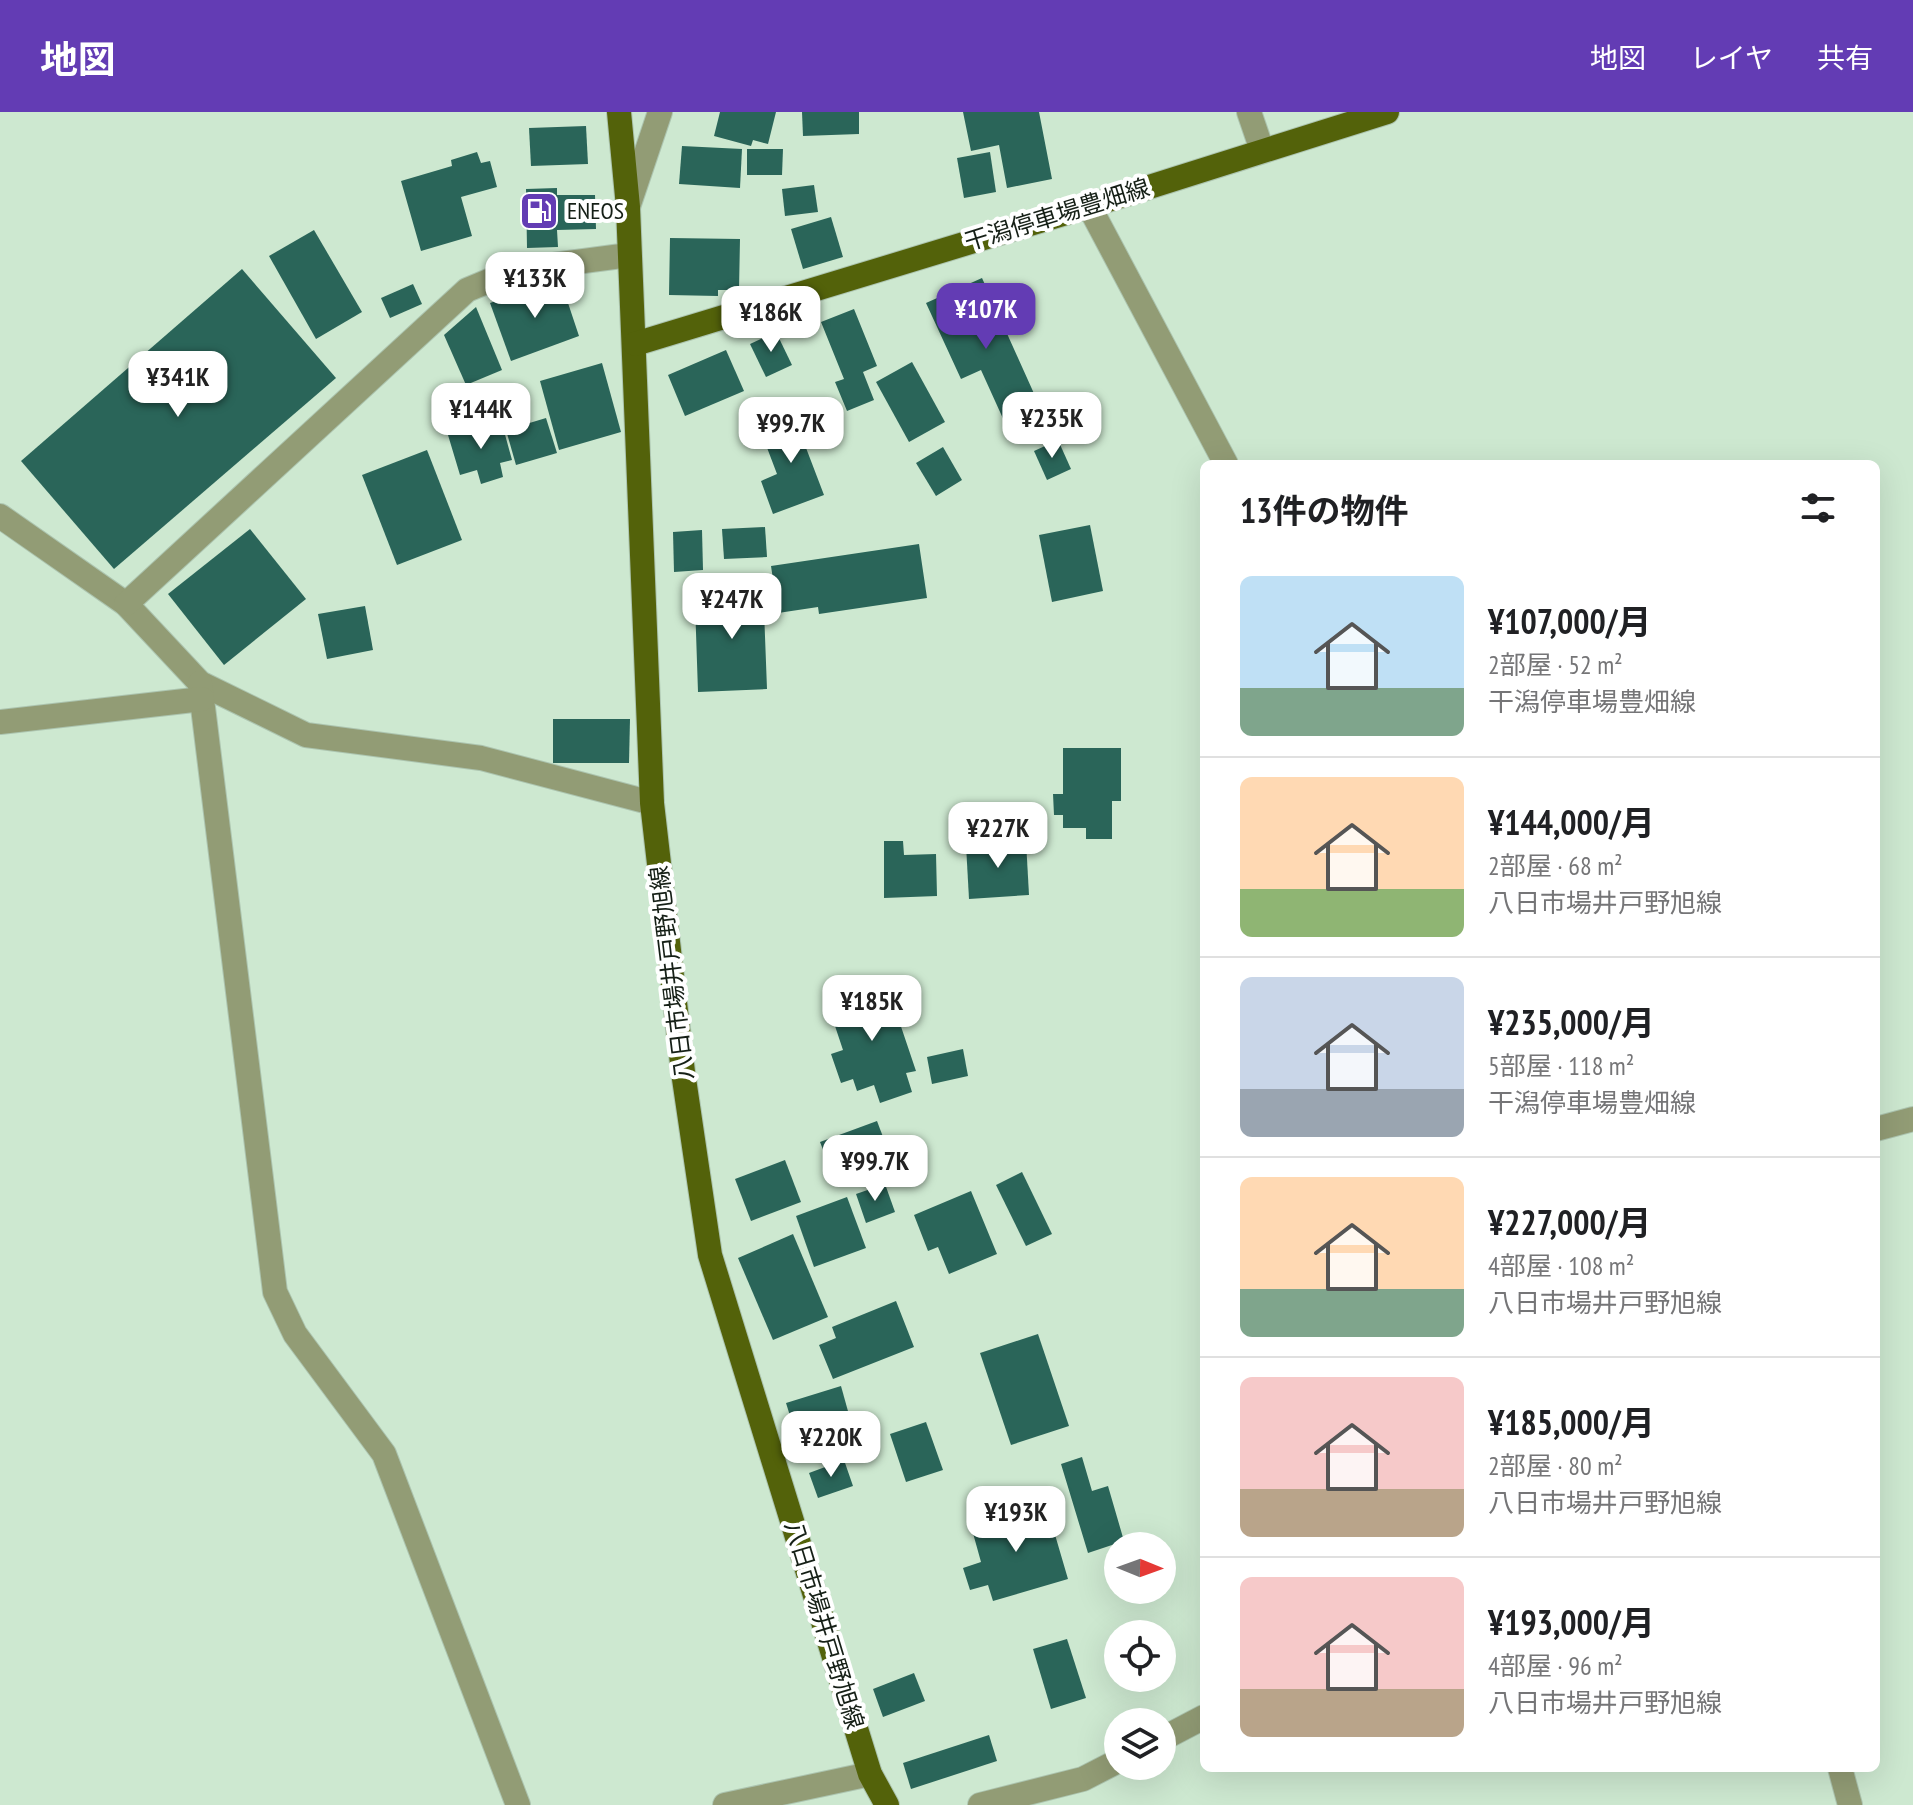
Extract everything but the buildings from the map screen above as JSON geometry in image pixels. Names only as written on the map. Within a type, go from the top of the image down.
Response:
[{"type":"main road","name":"八日市場井戸野旭線","points":[[619,112],[628,207],[635,344],[652,803],[683,1072],[710,1255],[870,1774],[887,1805]]},
{"type":"main road","name":"干潟停車場豊畑線","points":[[635,344],[1387,112]]},
{"type":"street","points":[[628,207],[660,112]]},
{"type":"street","points":[[1249,112],[1262,150]]},
{"type":"street","points":[[1089,206],[1224,460]]},
{"type":"street","points":[[126,604],[467,290],[515,270],[629,255]]},
{"type":"street","points":[[0,516],[126,604],[201,691],[306,735],[481,758],[652,803]]},
{"type":"street","points":[[0,722],[201,691]]},
{"type":"street","points":[[201,691],[275,1292],[295,1334],[384,1454],[518,1805]]},
{"type":"street","points":[[1880,1128],[1913,1119]]},
{"type":"street","points":[[1176,1732],[1200,1719]]},
{"type":"street","points":[[980,1805],[1083,1779],[1104,1768]]},
{"type":"street","points":[[1841,1772],[1850,1805]]},
{"type":"street","points":[[725,1805],[870,1774]]},
{"type":"place","name":"ENEOS","points":[[539,211]]}]
